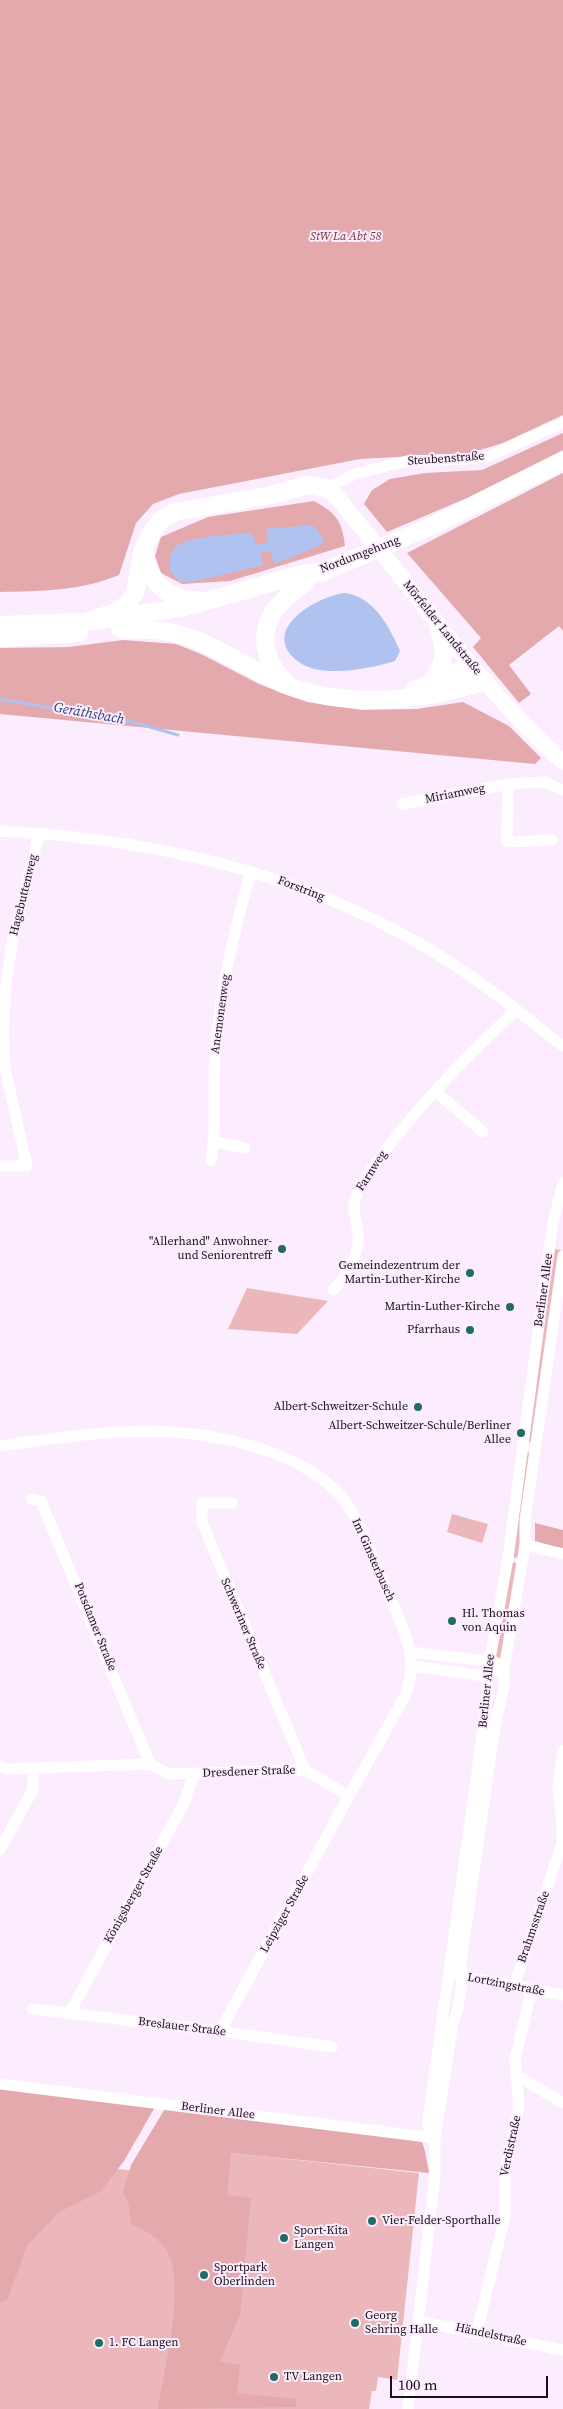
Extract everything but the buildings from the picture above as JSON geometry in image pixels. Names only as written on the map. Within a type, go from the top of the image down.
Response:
[{"type":"main road","name":"Nordumgehung","points":[[85,622],[167,610],[216,599],[302,574],[323,572],[434,525],[563,461]]},
{"type":"main road","points":[[0,625],[85,622],[116,612],[131,599],[137,586],[146,542],[160,521],[175,512],[271,495],[308,485],[327,488]]},
{"type":"main road","name":"Mörfelder Landstraße","points":[[327,488],[338,498],[438,625],[485,681],[518,718],[563,762]]},
{"type":"main road","points":[[146,542],[145,554],[149,572],[164,591],[190,600],[216,599]]},
{"type":"main road","points":[[297,689],[287,683],[274,670],[267,658],[265,637],[271,615],[281,602],[305,582],[323,572]]},
{"type":"main road","points":[[0,638],[37,638],[120,629],[220,608],[305,582]]},
{"type":"main road","points":[[428,686],[438,674],[443,661],[443,645],[438,625]]},
{"type":"main road","points":[[120,629],[157,630],[183,636],[297,689],[333,697],[385,698],[440,694],[485,681]]},
{"type":"main road","points":[[385,698],[406,694],[466,670],[485,681]]},
{"type":"street","name":"Steubenstraße","points":[[327,488],[354,474],[408,461],[467,459],[489,456],[563,423]]},
{"type":"street","name":"Miriamweg","points":[[402,804],[508,784],[544,782],[563,790]]},
{"type":"street","points":[[508,784],[507,842],[552,840]]},
{"type":"street","name":"Forstring","points":[[0,831],[98,839],[151,847],[251,871],[317,894],[402,935],[448,961],[563,1046]]},
{"type":"street","name":"Hagebuttenweg","points":[[0,1166],[27,1166],[5,1068],[3,1030],[12,938],[39,834]]},
{"type":"street","name":"Anemonenweg","points":[[211,1160],[214,1142],[213,1093],[220,1010],[236,929],[251,871]]},
{"type":"street","name":"Farnweg","points":[[333,1290],[346,1276],[357,1251],[358,1229],[354,1206],[356,1197],[384,1153],[435,1091],[516,1010]]},
{"type":"street","points":[[435,1091],[482,1132]]},
{"type":"street","points":[[214,1142],[245,1148]]},
{"type":"street","name":"Berliner Allee","points":[[435,2138],[429,2130],[428,2123],[488,1694],[487,1676],[498,1608],[503,1591],[558,1228],[563,1183]]},
{"type":"street","name":"Berliner Allee","points":[[408,2409],[435,2175],[435,2138],[462,1976],[461,1962],[495,1726],[504,1687],[505,1666],[525,1545],[525,1520],[563,1256]]},
{"type":"street","name":"Im Ginsterbusch","points":[[0,1446],[92,1433],[158,1431],[232,1440],[294,1462],[319,1476],[348,1506],[402,1626],[413,1666]]},
{"type":"street","name":"Potsdamer Straße","points":[[32,1499],[41,1502],[150,1764]]},
{"type":"street","name":"Schweriner Straße","points":[[232,1503],[202,1503],[202,1522],[304,1770]]},
{"type":"street","points":[[525,1545],[563,1554]]},
{"type":"street","points":[[410,1652],[490,1662],[505,1666]]},
{"type":"street","points":[[350,1796],[405,1696],[410,1684],[413,1666],[487,1676],[505,1666]]},
{"type":"street","name":"Brahmsstraße","points":[[514,1986],[562,1844],[558,1787],[563,1751]]},
{"type":"street","name":"Dresdener Straße","points":[[0,1766],[7,1769],[150,1764],[168,1774],[304,1770],[350,1796]]},
{"type":"street","points":[[0,1849],[33,1790],[33,1768]]},
{"type":"street","name":"Königsberger Straße","points":[[69,2014],[185,1801],[194,1773]]},
{"type":"street","name":"Leipziger Straße","points":[[220,2031],[350,1796]]},
{"type":"street","name":"Lortzingstraße","points":[[449,1974],[563,1995]]},
{"type":"street","name":"Verdistraße","points":[[477,2332],[505,2216],[505,2171],[519,2107],[516,2052],[532,1989]]},
{"type":"street","name":"Breslauer Straße","points":[[32,2010],[220,2031],[332,2048]]},
{"type":"street","points":[[517,2076],[563,2104]]},
{"type":"street","name":"Berliner Allee","points":[[0,2084],[435,2138]]},
{"type":"street","name":"Händelstraße","points":[[418,2321],[563,2350]]},
{"type":"shaded area","points":[[555,1249],[561,1250],[532,1442],[527,1442]]},
{"type":"shaded area","points":[[247,1288],[328,1301],[297,1334],[228,1329]]},
{"type":"shaded area","points":[[526,1452],[531,1453],[519,1558],[511,1557]]},
{"type":"shaded area","points":[[452,1514],[488,1524],[482,1543],[447,1532]]},
{"type":"shaded area","points":[[510,1562],[517,1563],[503,1654],[500,1659],[497,1659],[494,1652]]},
{"type":"shaded area","name":"Sportpark Oberlinden","points":[[223,2152],[419,2173],[397,2380],[378,2377],[376,2391],[372,2391],[369,2409],[0,2409],[0,2155],[219,2181]]},
{"type":"green space","name":"StW La Abt 58","points":[[0,0],[563,0],[563,415],[503,443],[470,453],[360,459],[179,494],[153,504],[136,523],[119,575],[75,587],[0,592]]},
{"type":"green space","points":[[563,433],[563,450],[467,498],[387,532],[364,504],[372,490],[390,479],[425,473],[482,470]]},
{"type":"green space","points":[[563,473],[563,631],[559,626],[509,665],[531,694],[519,703],[473,647],[481,638],[407,553]]},
{"type":"green space","points":[[314,501],[328,509],[337,518],[342,530],[345,546],[230,581],[182,584],[161,573],[155,556],[161,537],[208,517]]},
{"type":"green space","points":[[123,640],[176,644],[201,654],[259,684],[307,702],[362,710],[417,709],[463,702],[509,726],[541,758],[535,764],[0,714],[0,648],[69,647]]},
{"type":"green space","points":[[535,1523],[563,1530],[563,1549],[535,1541]]},
{"type":"green space","points":[[0,2084],[155,2107],[124,2161],[101,2191],[59,2212],[27,2246],[7,2300],[0,2303]]},
{"type":"green space","points":[[166,2107],[420,2136],[429,2173],[231,2153],[227,2195],[251,2198],[240,2314],[220,2362],[240,2365],[237,2393],[296,2399],[296,2407],[158,2409],[172,2326],[174,2281],[172,2262],[165,2248],[158,2240],[131,2224],[129,2205],[123,2191],[131,2165]]},
{"type":"water","points":[[312,525],[318,530],[324,542],[321,545],[274,564],[271,551],[260,553],[263,565],[192,582],[180,582],[170,571],[172,550],[189,540],[211,536],[252,533],[256,545],[268,542],[266,529]]},
{"type":"water","points":[[345,593],[364,600],[379,614],[391,632],[400,651],[395,661],[372,667],[329,671],[305,665],[295,659],[286,647],[285,636],[289,625],[297,616],[321,600]]},
{"type":"waterway","name":"Geräthsbach","points":[[0,699],[129,721],[178,735]]},
{"type":"place","name":"\"Allerhand\" Anwohner- und Seniorentreff","points":[[282,1249]]},
{"type":"place","name":"Gemeindezentrum der Martin-Luther-Kirche","points":[[470,1273]]},
{"type":"place","name":"Martin-Luther-Kirche","points":[[510,1307]]},
{"type":"place","name":"Pfarrhaus","points":[[470,1330]]},
{"type":"place","name":"Albert-Schweitzer-Schule","points":[[418,1407]]},
{"type":"place","name":"Albert-Schweitzer-Schule/Berliner Allee","points":[[521,1433]]},
{"type":"place","name":"Hl. Thomas von Aquin","points":[[452,1621]]},
{"type":"place","name":"Vier-Felder-Sporthalle","points":[[372,2221]]},
{"type":"place","name":"Sport-Kita Langen","points":[[284,2238]]},
{"type":"place","name":"Sportpark Oberlinden","points":[[204,2275]]},
{"type":"place","name":"Georg Sehring Halle","points":[[355,2323]]},
{"type":"place","name":"1. FC Langen","points":[[99,2343]]},
{"type":"place","name":"TV Langen","points":[[274,2377]]}]
